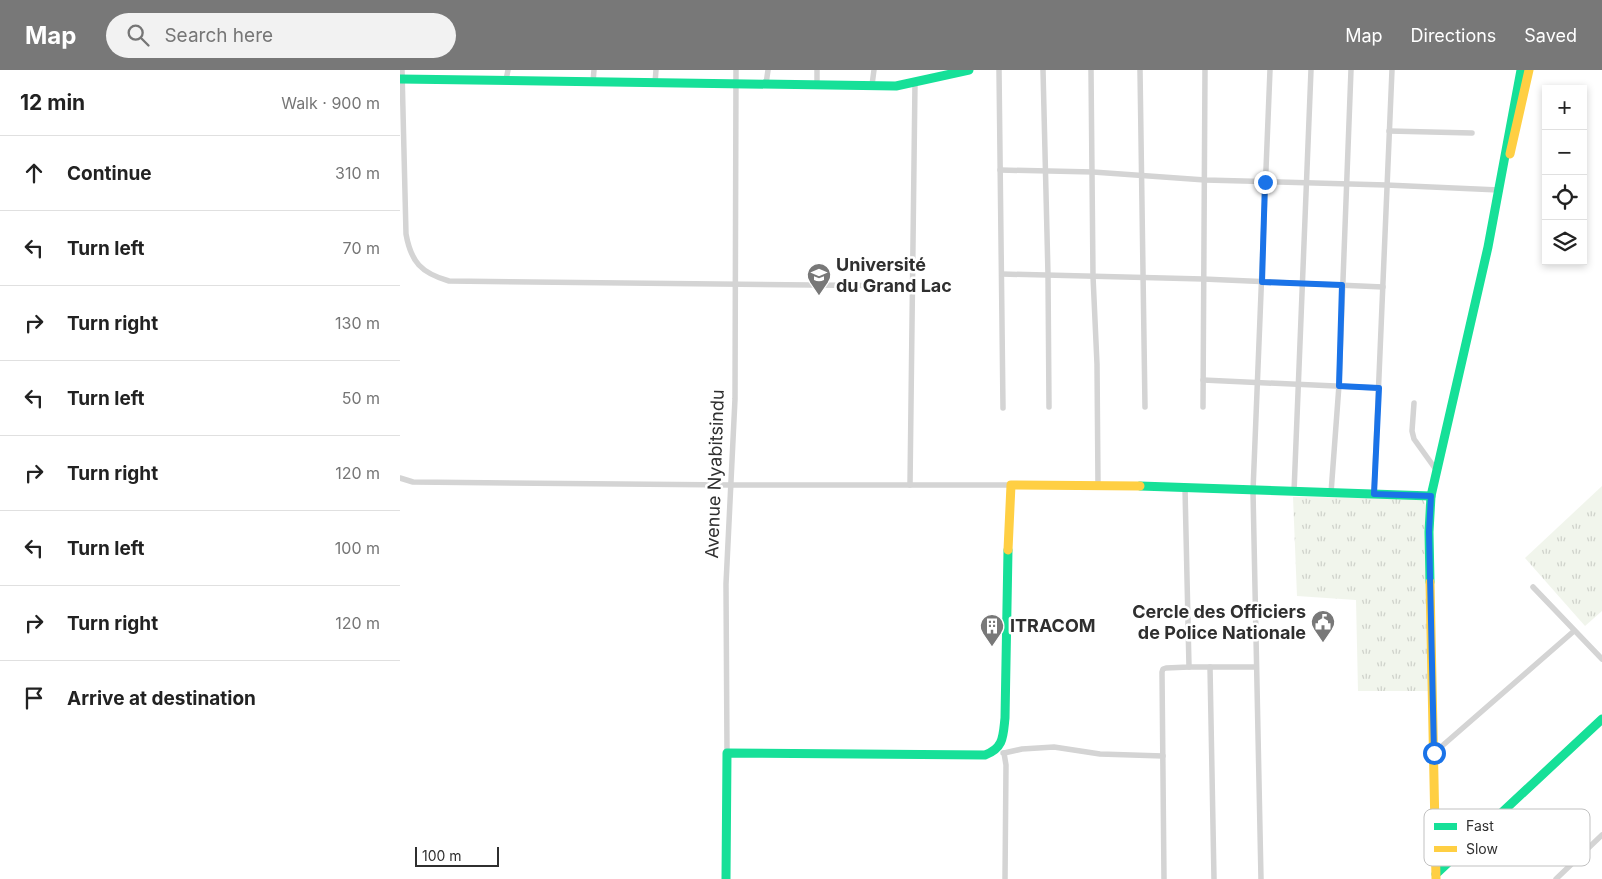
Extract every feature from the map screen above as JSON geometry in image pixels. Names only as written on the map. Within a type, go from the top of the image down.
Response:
[{"type":"street","points":[[506,80],[508,70]]},
{"type":"street","points":[[593,82],[594,70]]},
{"type":"street","points":[[656,70],[656,83]]},
{"type":"street","name":"Avenue Nyabitsindu","points":[[726,879],[728,753],[726,584],[735,399],[736,70]]},
{"type":"street","points":[[766,84],[768,70]]},
{"type":"street","points":[[817,70],[817,85]]},
{"type":"street","points":[[872,85],[874,70]]},
{"type":"street","points":[[931,70],[931,80]]},
{"type":"street","points":[[912,286],[449,281],[428,274],[412,256],[406,234],[401,76],[593,82],[896,86],[931,80],[969,70]]},
{"type":"street","points":[[999,70],[1003,408]]},
{"type":"street","points":[[1043,70],[1049,407]]},
{"type":"street","points":[[1091,70],[1098,485]]},
{"type":"street","points":[[1140,70],[1145,407]]},
{"type":"street","points":[[1202,406],[1205,70]]},
{"type":"street","points":[[1261,879],[1254,491],[1270,70]]},
{"type":"street","points":[[1294,492],[1311,70]]},
{"type":"street","points":[[1331,493],[1339,386],[1350,70]]},
{"type":"street","points":[[1374,494],[1392,70]]},
{"type":"street","points":[[1435,809],[1429,532],[1431,496],[1488,247],[1504,168],[1508,133],[1522,70]]},
{"type":"street","points":[[1504,168],[1510,156],[1529,70]]},
{"type":"street","points":[[910,485],[915,83]]},
{"type":"street","points":[[1389,130],[1472,133]]},
{"type":"street","points":[[1000,170],[1093,172],[1205,180],[1499,190]]},
{"type":"street","points":[[1002,274],[1204,279],[1383,287]]},
{"type":"street","points":[[1203,380],[1379,388]]},
{"type":"street","points":[[1414,403],[1412,431],[1414,439],[1437,471]]},
{"type":"street","points":[[400,478],[413,482],[732,485],[1098,485],[1431,496]]},
{"type":"street","points":[[993,753],[1002,742],[1005,718],[1007,568],[1011,485]]},
{"type":"street","points":[[1185,488],[1189,667]]},
{"type":"street","points":[[1533,587],[1602,659]]},
{"type":"street","points":[[1434,753],[1574,631]]},
{"type":"street","points":[[1210,667],[1214,879]]},
{"type":"street","points":[[1164,879],[1163,669],[1256,667]]},
{"type":"street","points":[[1507,809],[1602,719]]},
{"type":"street","points":[[728,753],[985,756],[1022,749],[1054,747],[1100,754],[1163,756]]},
{"type":"street","points":[[1004,753],[1005,879]]},
{"type":"street","points":[[1590,846],[1602,835]]},
{"type":"street","points":[[1436,876],[1447,866]]},
{"type":"street","points":[[1556,879],[1570,866]]},
{"type":"green space","points":[[1602,486],[1602,611],[1585,626],[1525,558]]},
{"type":"green space","points":[[1293,497],[1422,498],[1426,505],[1432,691],[1358,691],[1356,600],[1297,596]]},
{"type":"traffic: fast","points":[[400,79],[896,86],[969,70]]},
{"type":"traffic: fast","points":[[1430,582],[1429,532],[1431,496],[1488,247],[1521,70]]},
{"type":"traffic: fast","points":[[1140,486],[1431,496]]},
{"type":"traffic: fast","points":[[726,879],[727,753],[985,755],[996,749],[1003,736],[1005,718],[1008,550]]},
{"type":"traffic: fast","points":[[1506,809],[1602,719]]},
{"type":"traffic: fast","points":[[1436,874],[1445,866]]},
{"type":"traffic: slow","points":[[1510,154],[1529,70]]},
{"type":"traffic: slow","points":[[1008,550],[1011,485],[1140,486]]},
{"type":"traffic: slow","points":[[1430,582],[1435,809]]},
{"type":"traffic: slow","points":[[1436,866],[1436,879]]},
{"type":"place","name":"Université du Grand Lac","points":[[819,296]]},
{"type":"place","name":"Cercle des Officiers de Police Nationale","points":[[1323,643]]},
{"type":"place","name":"ITRACOM","points":[[992,647]]},
{"type":"route","points":[[1265,182],[1262,282],[1342,285],[1339,386],[1379,388],[1374,494],[1431,496],[1429,532],[1434,753]]}]
